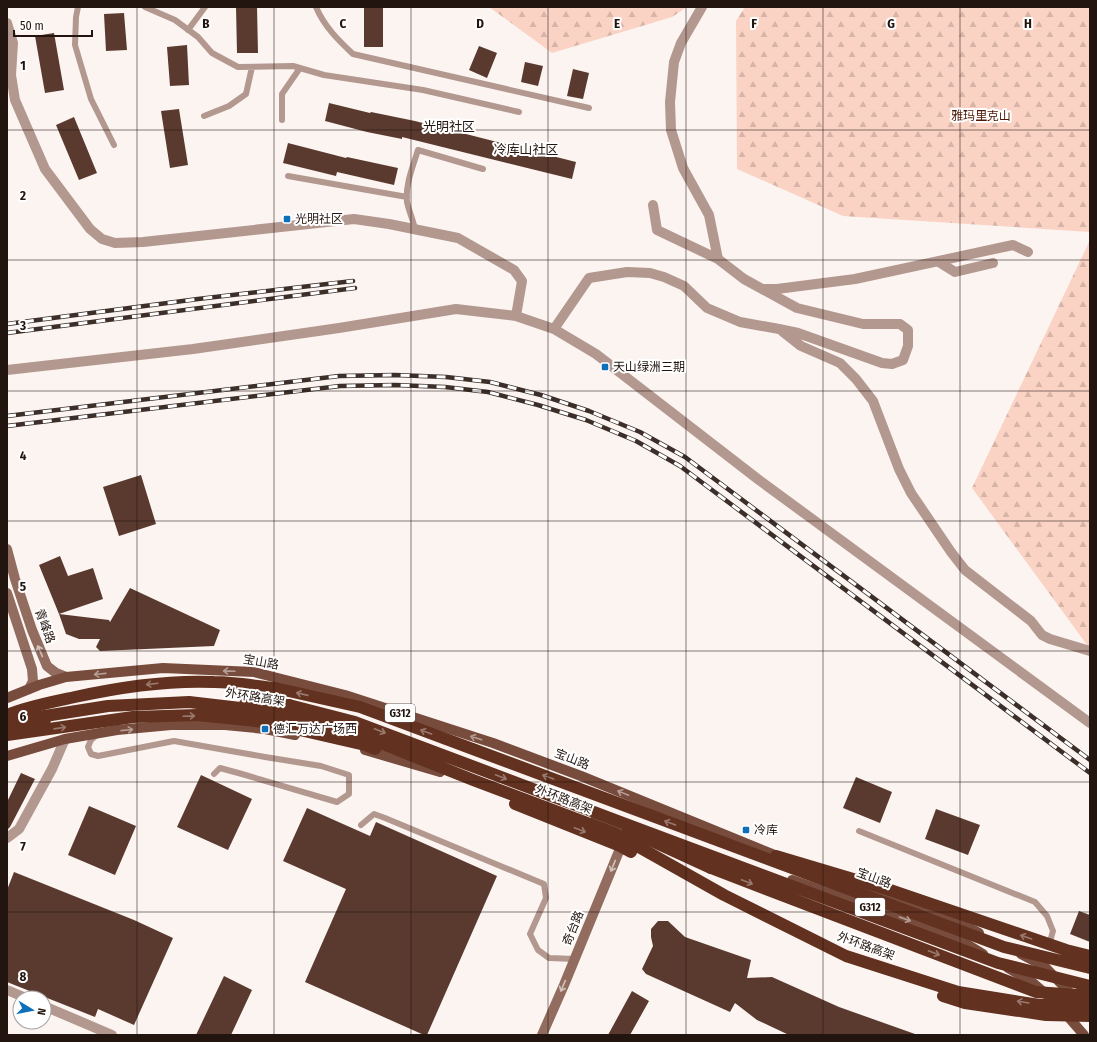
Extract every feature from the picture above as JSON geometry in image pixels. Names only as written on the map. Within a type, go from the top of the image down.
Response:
[{"type":"highway","points":[[7,715],[47,703],[93,693],[156,683],[214,682],[275,688],[360,707],[1004,947],[1090,968]]},
{"type":"highway","name":"外环路高架","points":[[7,722],[108,706],[189,702],[267,711],[358,734],[473,780],[614,833],[724,895],[846,956],[958,992],[1039,1005],[1090,1005]]},
{"type":"highway","points":[[7,734],[51,718],[103,710],[221,702],[289,705],[355,722],[998,963],[1090,986]]},
{"type":"highway","name":"外环路高架","points":[[7,734],[133,717],[197,715],[265,722],[365,745],[620,846],[731,906],[853,966],[965,1003],[1046,1015],[1090,1016]]},
{"type":"highway","points":[[628,830],[711,868],[1036,992],[1090,996]]},
{"type":"highway","points":[[776,856],[890,890],[1066,950],[1090,956]]},
{"type":"main road","name":"青峰路","points":[[7,549],[15,579],[32,630],[47,666],[66,678]]},
{"type":"main road","points":[[7,594],[32,669],[33,681],[29,689]]},
{"type":"main road","name":"宝山路","points":[[7,698],[39,685],[66,678],[163,668],[254,672],[345,695],[493,743],[581,776],[776,856],[958,922],[1044,966],[1090,1012]]},
{"type":"main road","name":"G312","points":[[7,756],[65,739],[117,730],[171,725],[225,725],[265,729],[357,748],[473,782],[558,810],[758,868],[956,937],[1032,982],[1055,1003],[1084,1035]]},
{"type":"main road","name":"奇台路","points":[[542,1035],[628,830]]},
{"type":"street","points":[[702,7],[681,43],[674,62],[670,102],[671,130],[683,168],[709,215],[718,259]]},
{"type":"street","points":[[7,23],[13,43],[11,75],[15,100],[45,169],[90,229],[102,239],[115,243],[143,242],[354,219],[416,229],[458,238],[514,270],[522,281],[516,316]]},
{"type":"street","points":[[554,329],[589,278],[627,272],[650,273],[664,277],[684,286],[707,308],[740,322],[798,334],[882,363],[892,364],[903,360],[908,346],[908,330],[900,324],[863,324],[797,308],[744,279],[718,259],[657,230],[653,205]]},
{"type":"street","points":[[763,289],[778,289],[856,280],[1013,245],[1028,252]]},
{"type":"street","points":[[940,262],[955,272],[993,262]]},
{"type":"street","points":[[7,370],[193,349],[456,309],[516,316],[554,329],[596,354],[759,480],[1090,723]]},
{"type":"street","points":[[779,329],[801,346],[840,363],[856,379],[873,401],[899,470],[911,492],[951,552],[965,570],[1031,621],[1042,635],[1050,639],[1090,650]]},
{"type":"street","points":[[7,838],[19,829],[52,769],[65,739]]},
{"type":"street","points":[[52,1009],[112,1035]]},
{"type":"lane","points":[[78,7],[76,17],[75,45],[91,99],[114,145]]},
{"type":"lane","points":[[145,7],[175,20],[198,37],[212,54],[238,67],[293,66],[324,75],[423,90],[519,112]]},
{"type":"lane","points":[[188,30],[205,7]]},
{"type":"lane","points":[[316,7],[320,16],[333,34],[353,54],[589,108]]},
{"type":"lane","points":[[204,116],[229,106],[246,94],[252,66]]},
{"type":"lane","points":[[282,120],[282,94],[300,68]]},
{"type":"lane","points":[[416,229],[407,202],[408,186],[418,150],[483,169]]},
{"type":"lane","points":[[288,176],[408,197]]},
{"type":"lane","points":[[98,734],[91,740],[88,747],[91,754],[98,756],[174,741],[321,766],[349,775],[349,794],[337,802],[220,768],[214,774]]},
{"type":"lane","points":[[360,825],[374,814],[544,884],[546,898],[530,934],[538,950],[549,958],[575,959]]},
{"type":"lane","points":[[859,831],[1035,902],[1047,916],[1053,931],[1044,966],[1032,982]]},
{"type":"green space","points":[[489,7],[687,7],[672,17],[552,53]]},
{"type":"green space","name":"雅玛里克山","points":[[745,7],[1090,7],[1090,232],[843,216],[737,169],[736,21]]},
{"type":"green space","points":[[1090,240],[1090,649],[972,488]]},
{"type":"building","points":[[236,7],[257,7],[258,53],[237,53]]},
{"type":"building","points":[[364,7],[383,7],[383,47],[364,47]]},
{"type":"building","points":[[124,13],[127,50],[106,51],[104,14]]},
{"type":"building","points":[[54,33],[64,90],[45,93],[35,36]]},
{"type":"building","points":[[187,45],[189,85],[170,86],[167,47]]},
{"type":"building","points":[[479,46],[497,53],[487,78],[469,70]]},
{"type":"building","points":[[525,62],[543,66],[538,86],[521,82]]},
{"type":"building","points":[[573,69],[589,73],[583,99],[567,96]]},
{"type":"building","points":[[329,103],[370,113],[415,121],[576,162],[572,179],[402,137],[402,139],[367,132],[325,121]]},
{"type":"building","points":[[179,109],[188,165],[170,168],[161,111]]},
{"type":"building","points":[[74,117],[97,173],[79,180],[56,125]]},
{"type":"building","points":[[288,143],[346,158],[398,168],[394,185],[337,172],[336,176],[283,163]]},
{"type":"building","points":[[141,475],[156,524],[119,536],[103,487]]},
{"type":"building","points":[[60,556],[68,576],[93,568],[103,599],[59,614],[39,565]]},
{"type":"building","points":[[130,588],[220,630],[214,646],[100,651],[96,647],[100,639],[79,639],[66,634],[59,614],[109,620],[110,622]]},
{"type":"building","points":[[21,773],[35,779],[7,830],[7,802]]},
{"type":"building","points":[[201,775],[252,799],[228,850],[177,827]]},
{"type":"building","points":[[856,777],[892,792],[880,823],[843,808]]},
{"type":"building","points":[[89,806],[136,826],[115,875],[68,855]]},
{"type":"building","points":[[307,808],[370,836],[376,822],[497,876],[427,1035],[305,982],[346,889],[283,861]]},
{"type":"building","points":[[936,809],[980,825],[968,855],[925,839]]},
{"type":"building","points":[[14,872],[134,920],[173,938],[134,1025],[98,1009],[95,1017],[52,1000],[52,990],[27,990],[7,982],[7,890]]},
{"type":"building","points":[[1079,911],[1090,915],[1090,942],[1070,934]]},
{"type":"building","points":[[658,921],[668,921],[685,937],[751,960],[747,978],[772,977],[839,1007],[915,1035],[789,1035],[757,1020],[735,1003],[730,1012],[646,974],[642,969],[653,946],[651,929]]},
{"type":"building","points":[[224,976],[252,990],[231,1035],[196,1035]]},
{"type":"building","points":[[632,991],[649,1001],[630,1035],[608,1035]]},
{"type":"railway","points":[[7,324],[198,299],[353,281]]},
{"type":"railway","points":[[7,333],[355,288]]},
{"type":"railway","points":[[7,416],[339,376],[395,375],[446,377],[490,382],[541,395],[589,411],[640,432],[685,457],[1090,760]]},
{"type":"railway","points":[[7,426],[340,386],[395,385],[445,387],[488,392],[538,405],[586,420],[636,441],[680,466],[1090,773]]},
{"type":"place","name":"光明社区","points":[[287,219]]},
{"type":"place","name":"天山绿洲三期","points":[[605,367]]},
{"type":"place","name":"德汇万达广场西","points":[[265,729]]},
{"type":"place","name":"冷库","points":[[746,830]]},
{"type":"district","name":"光明社区","points":[[449,126]]},
{"type":"district","name":"冷库山社区","points":[[526,149]]}]
